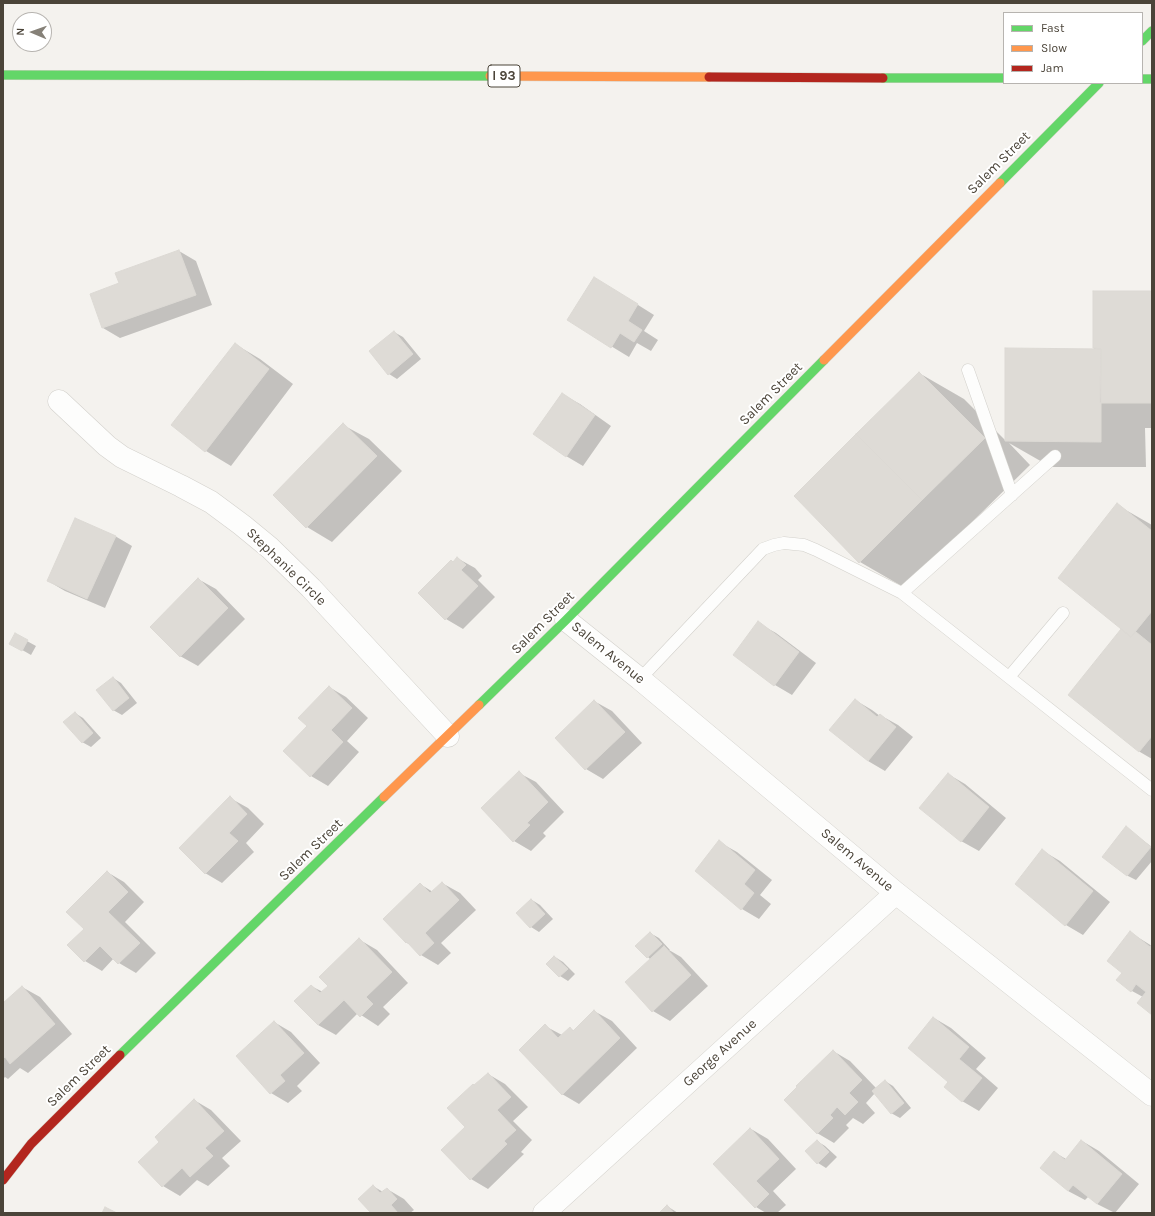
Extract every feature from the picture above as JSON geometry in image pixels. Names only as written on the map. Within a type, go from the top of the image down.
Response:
[{"type":"main road","points":[[1143,40],[1152,31]]},
{"type":"main road","name":"I 93","points":[[3,75],[1003,78]]},
{"type":"main road","name":"Salem Street","points":[[3,1180],[31,1144],[65,1109],[566,620],[1098,84]]},
{"type":"street","name":"Stephanie Circle","points":[[59,402],[107,446],[122,457],[211,502],[270,548],[311,588],[448,736]]},
{"type":"street","name":"Salem Avenue","points":[[566,620],[640,679],[896,893],[1152,1095]]},
{"type":"street","name":"George Avenue","points":[[544,1213],[896,893]]},
{"type":"lane","points":[[968,370],[1012,495]]},
{"type":"lane","points":[[902,594],[1055,456]]},
{"type":"lane","points":[[640,679],[763,549],[784,543],[794,543],[810,547],[902,594],[1152,790]]},
{"type":"lane","points":[[1009,677],[1063,613]]},
{"type":"building","points":[[179,250],[196,295],[102,328],[90,294],[119,283],[115,273]]},
{"type":"building","points":[[594,277],[638,304],[628,321],[642,330],[634,342],[620,333],[611,348],[567,320]]},
{"type":"building","points":[[1093,291],[1152,291],[1152,403],[1100,403],[1101,349],[1093,348]]},
{"type":"building","points":[[394,331],[413,354],[388,375],[369,351]]},
{"type":"building","points":[[235,343],[269,369],[205,452],[171,425]]},
{"type":"building","points":[[1005,348],[1101,349],[1101,442],[1005,441]]},
{"type":"building","points":[[919,372],[985,438],[922,500],[856,434]]},
{"type":"building","points":[[562,393],[595,415],[566,457],[533,434]]},
{"type":"building","points":[[343,423],[377,456],[306,528],[273,495]]},
{"type":"building","points":[[856,434],[922,500],[859,563],[794,496]]},
{"type":"building","points":[[1117,503],[1152,531],[1152,611],[1131,637],[1058,578]]},
{"type":"building","points":[[75,518],[116,536],[87,599],[47,581]]},
{"type":"building","points":[[457,557],[466,565],[461,570],[478,586],[445,620],[418,593],[451,560],[453,562]]},
{"type":"building","points":[[198,578],[228,608],[180,657],[150,627]]},
{"type":"building","points":[[758,621],[799,652],[774,686],[733,655]]},
{"type":"building","points":[[1121,629],[1131,637],[1136,632],[1152,645],[1152,736],[1139,752],[1068,695]]},
{"type":"building","points":[[15,633],[28,640],[22,651],[9,644]]},
{"type":"building","points":[[113,677],[129,698],[113,711],[96,690]]},
{"type":"building","points":[[329,686],[352,708],[331,730],[343,742],[310,777],[283,751],[307,726],[298,718]]},
{"type":"building","points":[[855,699],[877,717],[880,714],[896,727],[868,761],[829,730]]},
{"type":"building","points":[[594,700],[625,732],[585,770],[555,738]]},
{"type":"building","points":[[75,712],[93,733],[82,743],[63,722]]},
{"type":"building","points":[[519,771],[548,802],[527,823],[530,825],[513,842],[481,808]]},
{"type":"building","points":[[948,773],[989,807],[961,842],[919,808]]},
{"type":"building","points":[[230,796],[247,814],[229,833],[238,841],[205,874],[179,848]]},
{"type":"building","points":[[1126,826],[1151,847],[1127,876],[1102,857]]},
{"type":"building","points":[[719,840],[755,870],[744,884],[754,893],[741,910],[695,871]]},
{"type":"building","points":[[1042,849],[1093,891],[1065,926],[1015,884]]},
{"type":"building","points":[[107,871],[128,892],[108,912],[140,943],[118,964],[100,946],[84,962],[67,945],[84,929],[66,912]]},
{"type":"building","points":[[442,882],[459,900],[425,933],[434,943],[420,956],[383,919],[420,883],[430,893]]},
{"type":"building","points":[[531,899],[545,914],[530,928],[516,913]]},
{"type":"building","points":[[1130,931],[1150,947],[1152,944],[1152,1015],[1137,1003],[1146,992],[1136,984],[1131,992],[1116,980],[1122,973],[1107,961]]},
{"type":"building","points":[[650,932],[662,944],[647,958],[635,946]]},
{"type":"building","points":[[359,938],[392,972],[366,997],[373,1004],[360,1017],[344,1000],[318,1025],[294,1001],[311,985],[320,993],[328,986],[319,977]]},
{"type":"building","points":[[664,946],[691,975],[652,1012],[625,982]]},
{"type":"building","points":[[554,956],[568,969],[559,977],[546,964]]},
{"type":"building","points":[[22,986],[55,1024],[10,1064],[5,1057],[3,1059],[3,1003]]},
{"type":"building","points":[[594,1010],[620,1038],[562,1095],[519,1050],[545,1024],[558,1038],[570,1027],[573,1031]]},
{"type":"building","points":[[933,1017],[969,1047],[959,1059],[982,1078],[962,1102],[944,1087],[948,1082],[908,1048]]},
{"type":"building","points":[[274,1021],[304,1053],[280,1075],[285,1081],[270,1094],[236,1056]]},
{"type":"building","points":[[833,1050],[862,1080],[849,1093],[858,1102],[845,1115],[837,1107],[830,1115],[833,1118],[817,1134],[784,1100],[797,1087],[796,1086]]},
{"type":"building","points":[[488,1073],[511,1097],[497,1110],[516,1130],[504,1141],[507,1144],[470,1180],[441,1150],[465,1127],[447,1108],[473,1084],[474,1085]]},
{"type":"building","points":[[885,1080],[904,1103],[891,1114],[872,1091]]},
{"type":"building","points":[[194,1099],[224,1131],[205,1148],[213,1156],[190,1177],[182,1168],[162,1187],[138,1162],[159,1142],[155,1137]]},
{"type":"building","points":[[750,1128],[779,1159],[756,1181],[769,1194],[755,1208],[713,1164]]},
{"type":"building","points":[[817,1140],[829,1152],[817,1164],[805,1151]]},
{"type":"building","points":[[1081,1140],[1122,1174],[1097,1204],[1073,1185],[1068,1191],[1040,1168],[1054,1151],[1065,1160]]},
{"type":"building","points":[[373,1185],[380,1193],[387,1188],[397,1199],[391,1205],[398,1213],[371,1213],[358,1199]]},
{"type":"building","points":[[667,1205],[674,1213],[659,1213]]},
{"type":"building","points":[[105,1207],[117,1213],[102,1213]]},
{"type":"traffic: fast","points":[[1143,40],[1152,31]]},
{"type":"traffic: fast","points":[[3,75],[490,76]]},
{"type":"traffic: fast","points":[[883,78],[1003,78]]},
{"type":"traffic: fast","points":[[1143,79],[1152,79]]},
{"type":"traffic: fast","points":[[1000,183],[1098,84]]},
{"type":"traffic: fast","points":[[479,705],[566,620],[824,360]]},
{"type":"traffic: fast","points":[[120,1055],[384,797]]},
{"type":"traffic: slow","points":[[490,76],[709,77]]},
{"type":"traffic: slow","points":[[824,360],[1000,183]]},
{"type":"traffic: slow","points":[[384,797],[479,705]]},
{"type":"traffic: jam","points":[[709,77],[883,78]]},
{"type":"traffic: jam","points":[[3,1180],[31,1144],[120,1055]]}]
